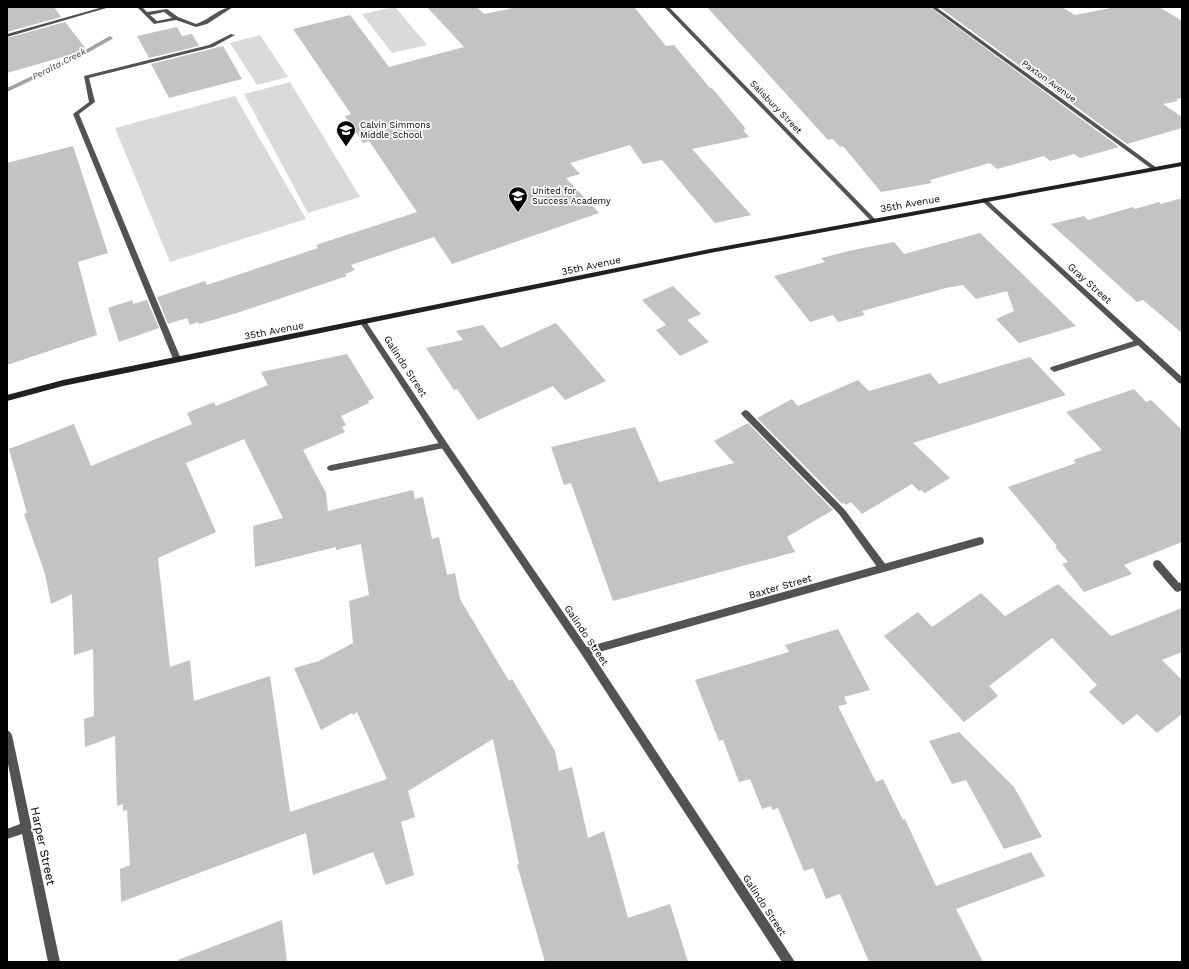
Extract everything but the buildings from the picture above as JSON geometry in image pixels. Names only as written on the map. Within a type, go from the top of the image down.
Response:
[{"type":"main road","name":"35th Avenue","points":[[7,398],[63,383],[177,359],[703,252],[1182,164]]},
{"type":"street","points":[[7,36],[108,7]]},
{"type":"street","points":[[139,7],[156,23],[176,18]]},
{"type":"street","points":[[146,14],[163,9],[176,18],[196,26],[205,23],[231,7]]},
{"type":"street","name":"Salisbury Street","points":[[666,7],[873,220]]},
{"type":"street","name":"Paxton Avenue","points":[[933,7],[1155,169]]},
{"type":"street","points":[[177,359],[76,114],[92,102],[86,77],[211,46],[233,35]]},
{"type":"street","name":"Gray Street","points":[[984,200],[1182,380]]},
{"type":"street","name":"Galindo Street","points":[[364,322],[444,445],[585,652],[789,962]]},
{"type":"street","points":[[1054,369],[1140,342]]},
{"type":"street","points":[[745,414],[842,512],[883,568]]},
{"type":"street","points":[[331,468],[444,445]]},
{"type":"street","name":"Baxter Street","points":[[585,652],[980,541]]},
{"type":"street","points":[[1157,564],[1178,588],[1182,586]]},
{"type":"street","name":"Harper Street","points":[[7,735],[54,962]]},
{"type":"street","points":[[7,834],[26,827]]},
{"type":"shaded area","points":[[395,7],[427,45],[392,53],[362,14]]},
{"type":"shaded area","points":[[260,35],[288,77],[257,85],[230,43]]},
{"type":"shaded area","points":[[290,82],[360,197],[308,213],[244,94]]},
{"type":"shaded area","points":[[235,96],[306,219],[170,262],[115,128]]},
{"type":"waterway","name":"Peralta Creek","points":[[7,90],[80,55],[110,38]]},
{"type":"place","name":"Calvin Simmons Middle School","points":[[346,147]]},
{"type":"place","name":"United for Success Academy","points":[[518,213]]}]
